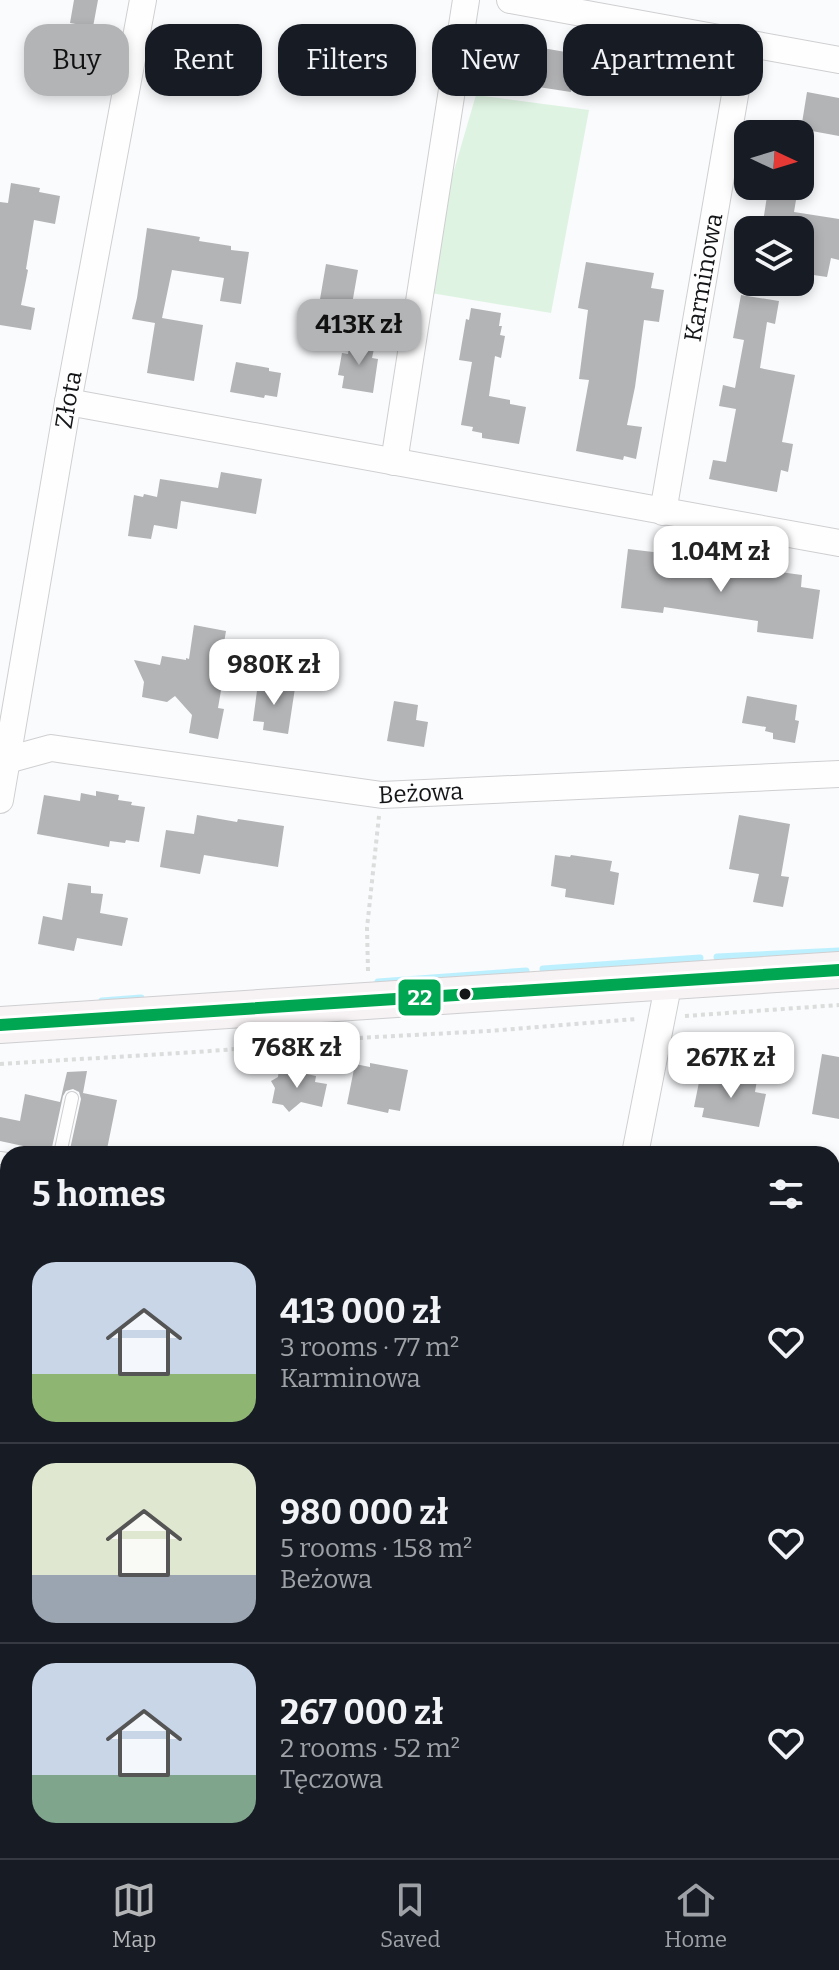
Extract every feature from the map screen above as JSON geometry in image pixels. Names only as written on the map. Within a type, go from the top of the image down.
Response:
[{"type":"street","name":"Złota","points":[[0,800],[3,762],[143,0]]},
{"type":"street","points":[[394,462],[466,0]]},
{"type":"street","points":[[510,0],[641,24]]},
{"type":"street","points":[[763,46],[839,60]]},
{"type":"street","name":"Karminowa","points":[[663,512],[735,96]]},
{"type":"street","points":[[68,402],[839,543]]},
{"type":"street","name":"Beżowa","points":[[3,762],[51,748],[382,795],[839,774]]},
{"type":"street","points":[[0,1025],[839,970]]},
{"type":"street","points":[[637,1146],[669,981]]},
{"type":"lane","points":[[62,1146],[72,1098]]},
{"type":"path","points":[[368,1001],[367,928],[382,795]]},
{"type":"path","points":[[0,1064],[839,1005]]},
{"type":"green space","points":[[476,96],[589,110],[551,313],[425,292],[431,249]]},
{"type":"building","points":[[74,0],[98,0],[94,24],[70,23]]},
{"type":"building","points":[[547,49],[563,52],[563,91],[547,88]]},
{"type":"building","points":[[807,92],[839,98],[839,136],[814,131],[814,120],[802,120]]},
{"type":"building","points":[[11,183],[40,188],[39,192],[60,196],[55,224],[34,220],[21,305],[35,308],[31,330],[0,325],[0,202],[8,203]]},
{"type":"building","points":[[766,200],[796,200],[794,212],[839,219],[839,260],[831,258],[827,277],[814,275],[814,216],[764,216]]},
{"type":"building","points":[[147,228],[200,237],[199,241],[249,252],[241,304],[220,301],[224,278],[172,270],[162,318],[203,325],[194,381],[147,373],[155,323],[132,319]]},
{"type":"building","points":[[586,262],[654,273],[651,288],[664,290],[659,322],[644,320],[627,425],[642,427],[636,459],[624,456],[623,460],[576,451],[589,380],[579,379],[588,310],[578,308]]},
{"type":"building","points":[[326,264],[358,270],[351,310],[319,305]]},
{"type":"building","points":[[741,296],[779,301],[775,324],[767,322],[760,368],[795,375],[782,442],[793,444],[788,472],[781,470],[777,492],[709,479],[713,460],[726,462],[736,409],[719,406],[723,385],[735,388],[744,340],[733,338]]},
{"type":"building","points":[[471,308],[501,313],[500,335],[505,336],[501,358],[495,356],[489,396],[526,407],[519,444],[482,438],[482,433],[472,431],[473,427],[461,425],[472,362],[459,360]]},
{"type":"building","points":[[350,340],[375,344],[372,358],[378,359],[373,393],[342,388],[344,376],[338,375],[342,353],[348,354]]},
{"type":"building","points":[[236,362],[281,373],[277,397],[230,392]]},
{"type":"building","points":[[221,472],[262,479],[256,514],[181,501],[177,529],[154,525],[151,539],[128,536],[134,495],[157,497],[160,479],[218,488]]},
{"type":"building","points":[[628,549],[670,554],[668,564],[764,578],[765,570],[802,575],[801,587],[820,590],[813,639],[757,632],[758,621],[664,607],[663,613],[621,608]]},
{"type":"building","points":[[194,625],[226,631],[220,666],[225,667],[218,708],[224,709],[218,739],[189,733],[192,715],[175,696],[167,702],[142,697],[144,682],[134,660],[160,665],[162,656],[189,659]]},
{"type":"building","points":[[258,683],[295,688],[288,734],[263,730],[264,722],[253,721]]},
{"type":"building","points":[[747,696],[797,705],[795,720],[799,721],[795,743],[773,739],[773,733],[765,731],[766,727],[742,723]]},
{"type":"building","points":[[394,701],[418,705],[416,720],[428,722],[424,747],[387,741]]},
{"type":"building","points":[[96,791],[119,795],[118,800],[145,807],[139,842],[110,841],[109,847],[37,834],[44,795],[80,801],[81,793],[96,796]]},
{"type":"building","points":[[197,815],[284,826],[278,867],[204,855],[200,874],[160,867],[166,830],[194,834]]},
{"type":"building","points":[[739,815],[790,824],[781,876],[789,877],[783,907],[753,902],[759,874],[729,869]]},
{"type":"building","points":[[555,855],[612,861],[610,871],[619,873],[614,905],[565,897],[566,889],[551,886]]},
{"type":"building","points":[[68,883],[91,886],[91,893],[103,894],[100,913],[128,918],[122,946],[77,938],[74,951],[38,944],[43,916],[62,920]]},
{"type":"building","points":[[822,1054],[839,1057],[839,1119],[812,1114]]},
{"type":"building","points":[[370,1063],[408,1070],[400,1111],[389,1109],[388,1113],[347,1104],[355,1064],[370,1067]]},
{"type":"building","points":[[279,1068],[316,1076],[315,1082],[327,1084],[322,1107],[301,1102],[289,1112],[283,1105],[272,1103],[275,1088],[271,1081],[278,1077]]},
{"type":"building","points":[[87,1071],[83,1093],[117,1100],[108,1146],[71,1146],[81,1099],[79,1092],[73,1089],[63,1096],[52,1146],[23,1146],[0,1141],[0,1117],[20,1121],[25,1094],[60,1102],[67,1072]]},
{"type":"building","points":[[712,1072],[757,1080],[755,1092],[766,1094],[759,1127],[702,1117],[704,1108],[694,1107],[699,1082],[710,1084]]},
{"type":"waterway","points":[[717,957],[839,951]]},
{"type":"waterway","points":[[543,969],[700,958]]},
{"type":"waterway","points":[[378,982],[526,971]]},
{"type":"waterway","points":[[102,1001],[141,998]]},
{"type":"transit line","name":"22","points":[[0,1025],[839,970]]}]
